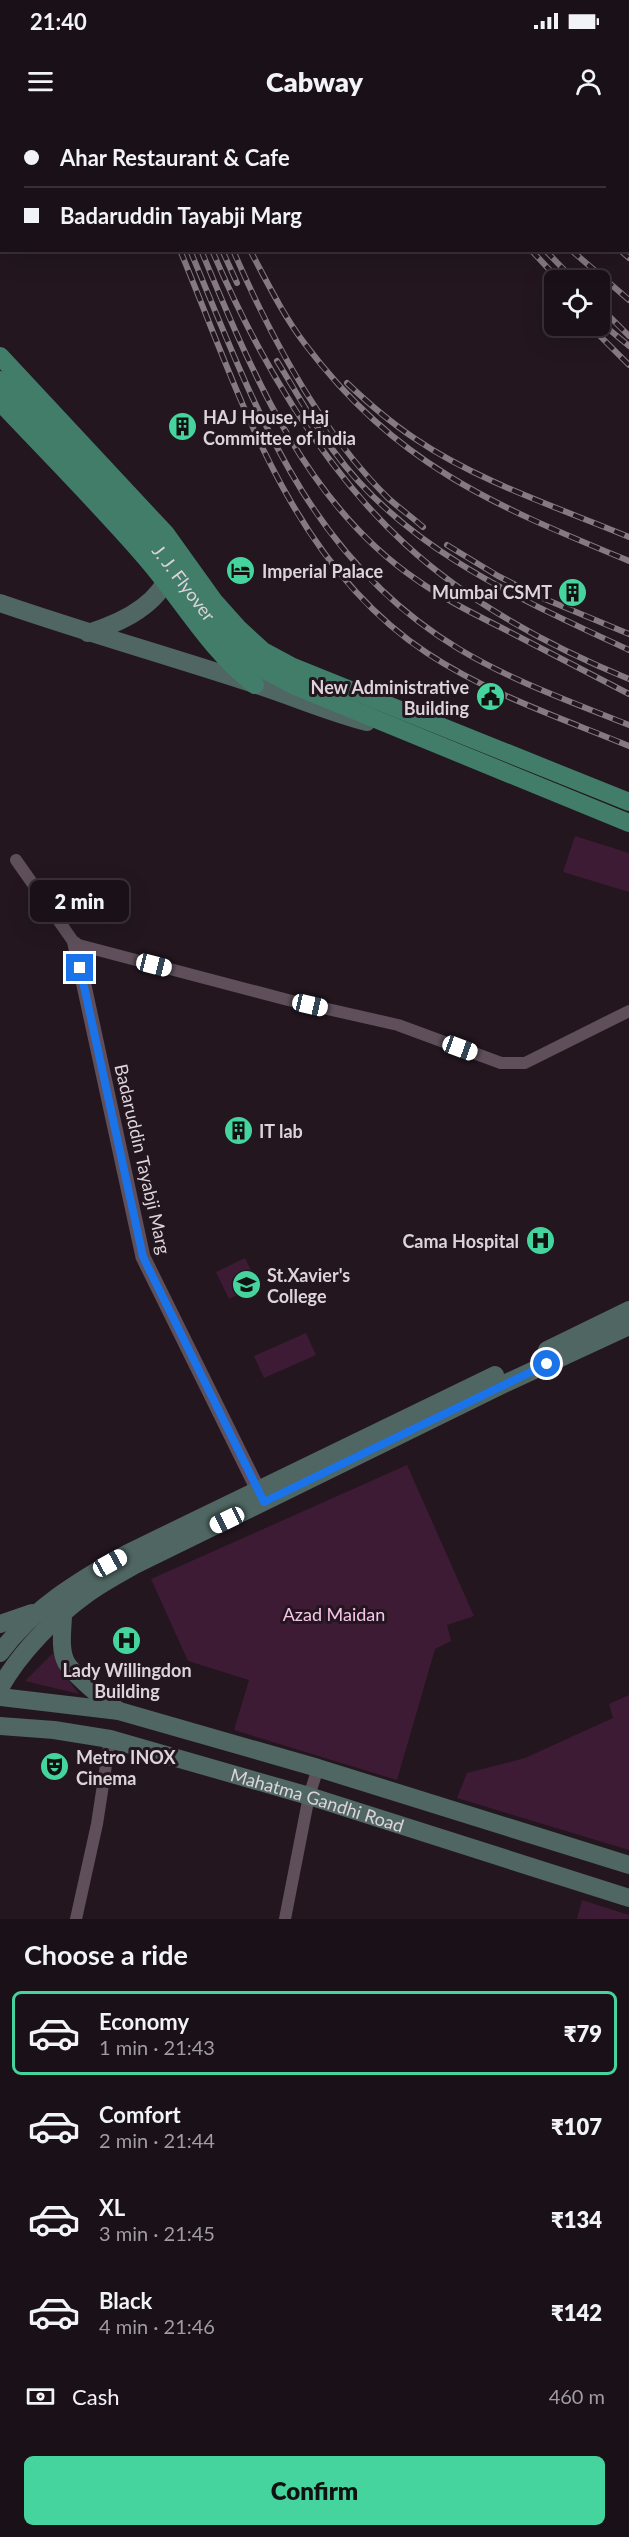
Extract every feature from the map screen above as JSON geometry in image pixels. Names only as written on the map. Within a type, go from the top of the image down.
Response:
[{"type":"main road","points":[[0,356],[166,534],[214,601],[263,651],[291,666],[629,802]]},
{"type":"main road","name":"J. J. Flyover","points":[[0,380],[156,546],[257,676],[295,686],[369,714],[406,732],[629,823]]},
{"type":"main road","points":[[0,402],[145,557],[231,664],[257,676]]},
{"type":"main road","points":[[88,633],[117,624],[137,612],[166,584],[174,562],[166,534]]},
{"type":"main road","points":[[0,603],[88,633],[257,676]]},
{"type":"main road","points":[[0,1688],[10,1670],[63,1614],[86,1594],[261,1496],[629,1311]]},
{"type":"main road","points":[[0,1653],[10,1639],[38,1611],[77,1582],[126,1554],[261,1496],[629,1326]]},
{"type":"main road","points":[[0,1624],[38,1611]]},
{"type":"main road","points":[[63,1614],[62,1640],[66,1662],[107,1703],[120,1711]]},
{"type":"main road","points":[[0,1697],[120,1711],[318,1768],[629,1865]]},
{"type":"main road","name":"Mahatma Gandhi Road","points":[[0,1726],[110,1739],[309,1796],[629,1898]]},
{"type":"street","points":[[16,860],[75,944],[288,1000],[398,1025],[501,1063],[525,1063],[629,1011]]},
{"type":"street","name":"Badaruddin Tayabji Marg","points":[[75,944],[143,1257],[261,1496]]},
{"type":"street","points":[[75,1919],[97,1824],[110,1739]]},
{"type":"street","points":[[285,1919],[309,1796],[318,1768]]},
{"type":"green space","points":[[575,836],[629,853],[629,892],[563,872]]},
{"type":"green space","points":[[245,1258],[258,1285],[229,1299],[216,1272]]},
{"type":"green space","points":[[306,1333],[316,1355],[264,1378],[254,1356]]},
{"type":"green space","name":"Azad Maidan","points":[[407,1465],[474,1616],[447,1625],[451,1641],[435,1649],[397,1780],[234,1730],[249,1680],[188,1661],[151,1579]]},
{"type":"green space","points":[[53,1653],[66,1677],[79,1694],[25,1681]]},
{"type":"green space","points":[[629,1695],[629,1850],[457,1798],[467,1773],[525,1758],[613,1718],[609,1704]]},
{"type":"green space","points":[[582,1900],[629,1915],[629,1919],[577,1919]]},
{"type":"railway","points":[[181,252],[248,418],[304,524],[339,572],[380,616],[427,653],[451,668],[500,693],[629,746]]},
{"type":"railway","points":[[191,252],[263,421],[292,474],[324,523],[362,570],[406,612],[479,661],[521,681],[629,725]]},
{"type":"railway","points":[[202,252],[240,342],[286,432],[313,474],[343,513],[378,549],[427,587],[470,612],[629,694]]},
{"type":"railway","points":[[213,252],[229,289],[270,368],[319,445],[374,514],[430,565],[483,604],[569,652],[629,679]]},
{"type":"railway","points":[[223,252],[237,283]]},
{"type":"railway","points":[[234,252],[263,316],[299,382],[319,413],[364,472],[388,498],[423,527]]},
{"type":"railway","points":[[251,252],[282,310],[305,344],[340,386],[375,422],[412,452],[491,500],[534,521],[629,561]]},
{"type":"railway","points":[[533,252],[550,270]]},
{"type":"railway","points":[[547,252],[564,270]]},
{"type":"railway","points":[[573,252],[629,300]]},
{"type":"railway","points":[[622,252],[629,258]]},
{"type":"railway","points":[[610,317],[629,336]]},
{"type":"railway","points":[[610,330],[629,346]]},
{"type":"railway","points":[[600,336],[629,365]]},
{"type":"railway","points":[[277,361],[333,450],[362,485],[394,516],[430,544],[507,591],[629,650]]},
{"type":"railway","points":[[347,383],[396,425],[439,454],[519,493],[629,537]]},
{"type":"railway","points":[[447,545],[498,576],[540,597],[629,634]]},
{"type":"place","name":"HAJ House, Haj Committee of India","points":[[182,427]]},
{"type":"place","name":"Imperial Palace","points":[[241,571]]},
{"type":"place","name":"Mumbai CSMT","points":[[573,592]]},
{"type":"place","name":"New Administrative Building","points":[[490,697]]},
{"type":"place","name":"IT lab","points":[[238,1131]]},
{"type":"place","name":"Cama Hospital","points":[[540,1241]]},
{"type":"place","name":"St.Xavier's College","points":[[246,1285]]},
{"type":"place","name":"Lady Willingdon Building","points":[[127,1641]]},
{"type":"place","name":"Metro INOX Cinema","points":[[55,1767]]},
{"type":"route","points":[[80,968],[143,1257],[264,1502],[547,1364]]}]
